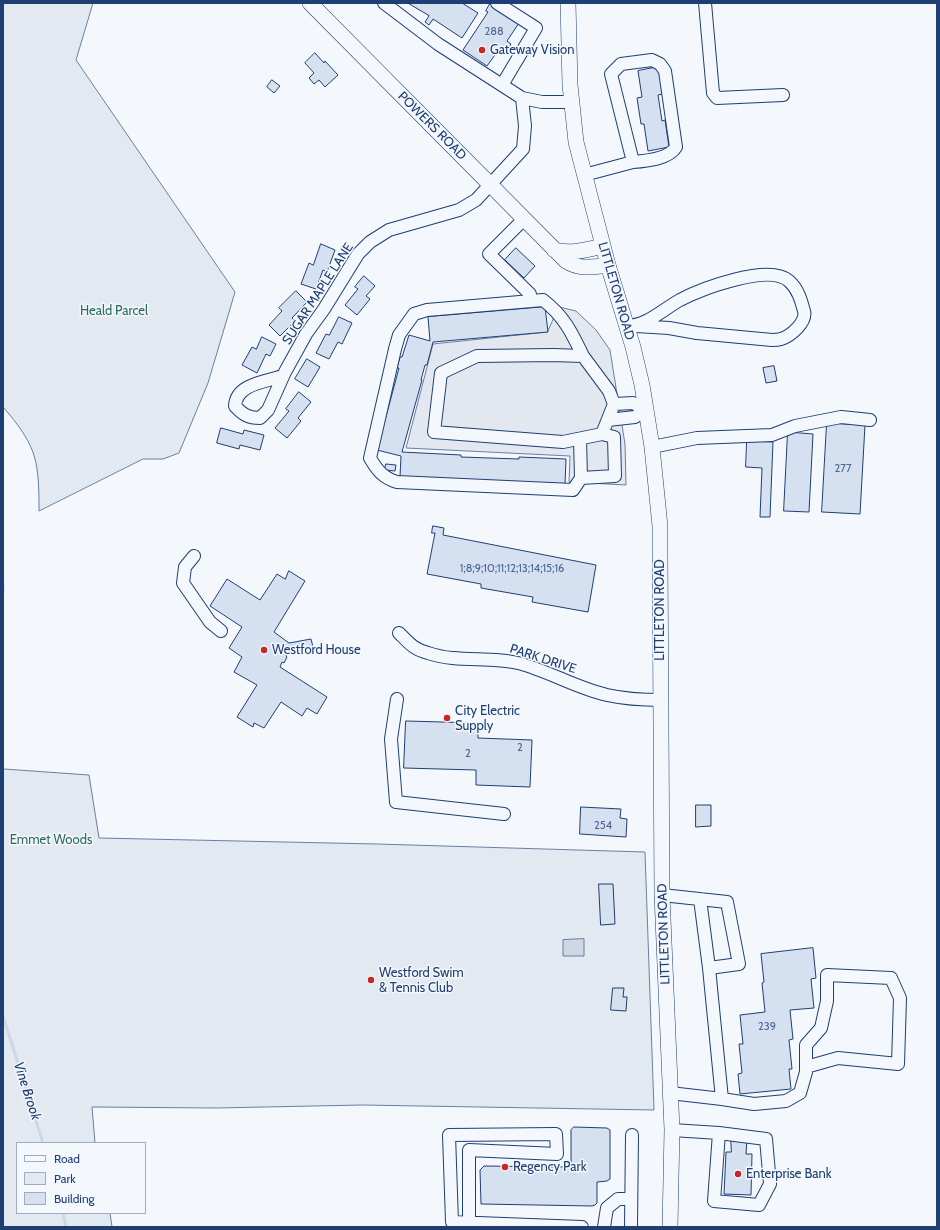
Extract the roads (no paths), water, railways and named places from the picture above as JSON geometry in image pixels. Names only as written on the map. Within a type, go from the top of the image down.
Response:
[{"type":"main road","name":"POWERS ROAD","points":[[310,3],[566,261],[572,265],[583,268],[608,265]]},
{"type":"main road","name":"LITTLETON ROAD","points":[[568,3],[571,102],[576,142],[608,265],[631,326],[652,448],[660,526],[662,895],[672,1130],[670,1227]]},
{"type":"main road","points":[[554,250],[572,252],[603,246]]},
{"type":"street","points":[[384,3],[438,44],[522,98],[542,102],[571,102]]},
{"type":"street","points":[[497,3],[536,28],[502,85]]},
{"type":"street","points":[[705,3],[713,93],[717,98],[783,95]]},
{"type":"street","points":[[584,175],[633,162],[650,161],[673,152],[676,147],[665,71],[660,64],[652,60],[621,64],[611,74],[633,162]]},
{"type":"street","name":"SUGAR MAPLE LANE","points":[[283,376],[306,334],[324,309],[358,254],[370,242],[389,230],[459,210],[476,200],[522,149],[525,126],[522,98]]},
{"type":"street","points":[[524,219],[489,254],[530,294]]},
{"type":"street","points":[[775,274],[789,280],[799,294],[804,313],[800,324],[792,334],[781,339],[772,340],[669,328],[631,326],[654,317],[680,300],[711,287],[739,278],[775,274]]},
{"type":"street","points":[[580,439],[581,478],[573,490],[396,482],[387,479],[376,468],[370,458],[399,335],[414,314],[427,310],[543,300],[554,308],[567,323],[583,356],[609,391],[614,404],[602,434]]},
{"type":"street","points":[[581,478],[615,476],[614,437],[602,434],[563,442],[434,432],[441,373],[477,356],[583,356]]},
{"type":"street","points":[[608,420],[635,417],[646,409],[633,403],[614,404]]},
{"type":"street","points":[[652,448],[696,438],[772,435],[795,426],[841,417],[870,420]]},
{"type":"street","points":[[194,556],[186,567],[183,583],[210,622],[221,631]]},
{"type":"street","name":"PARK DRIVE","points":[[399,633],[414,648],[429,654],[447,658],[503,660],[519,664],[606,695],[630,699],[661,700]]},
{"type":"street","points":[[397,699],[391,739],[396,802],[504,814]]},
{"type":"street","points":[[662,895],[727,902],[739,964],[709,968]]},
{"type":"street","points":[[700,899],[709,968],[722,1099]]},
{"type":"street","points":[[670,1093],[754,1104],[786,1101],[800,1093],[806,1072],[806,1067],[806,1045],[821,1028],[827,1000],[827,975],[891,978],[900,998],[898,1064],[838,1058],[806,1067]]},
{"type":"street","points":[[672,1130],[720,1133],[766,1139],[770,1184],[759,1205],[714,1201],[720,1133]]},
{"type":"street","points":[[469,1223],[469,1150],[556,1154],[556,1134],[449,1135],[452,1222],[469,1223],[582,1227]]},
{"type":"street","points":[[630,1227],[632,1135]]},
{"type":"street","points":[[604,1227],[607,1208],[618,1199],[631,1200]]},
{"type":"waterway","name":"Vine Brook","points":[[3,1016],[43,1142]]},
{"type":"waterway","name":"Vine Brook","points":[[63,1214],[66,1227]]},
{"type":"place","name":"Gateway Vision","points":[[482,50]]},
{"type":"place","name":"Westford House","points":[[264,650]]},
{"type":"place","name":"City Electric Supply","points":[[447,718]]},
{"type":"place","name":"Westford Swim & Tennis Club","points":[[371,980]]},
{"type":"place","name":"Regency Park","points":[[505,1167]]},
{"type":"place","name":"Enterprise Bank","points":[[738,1174]]},
{"type":"park label","name":"Heald Parcel","points":[[114,311]]},
{"type":"park label","name":"Emmet Woods","points":[[51,840]]}]
